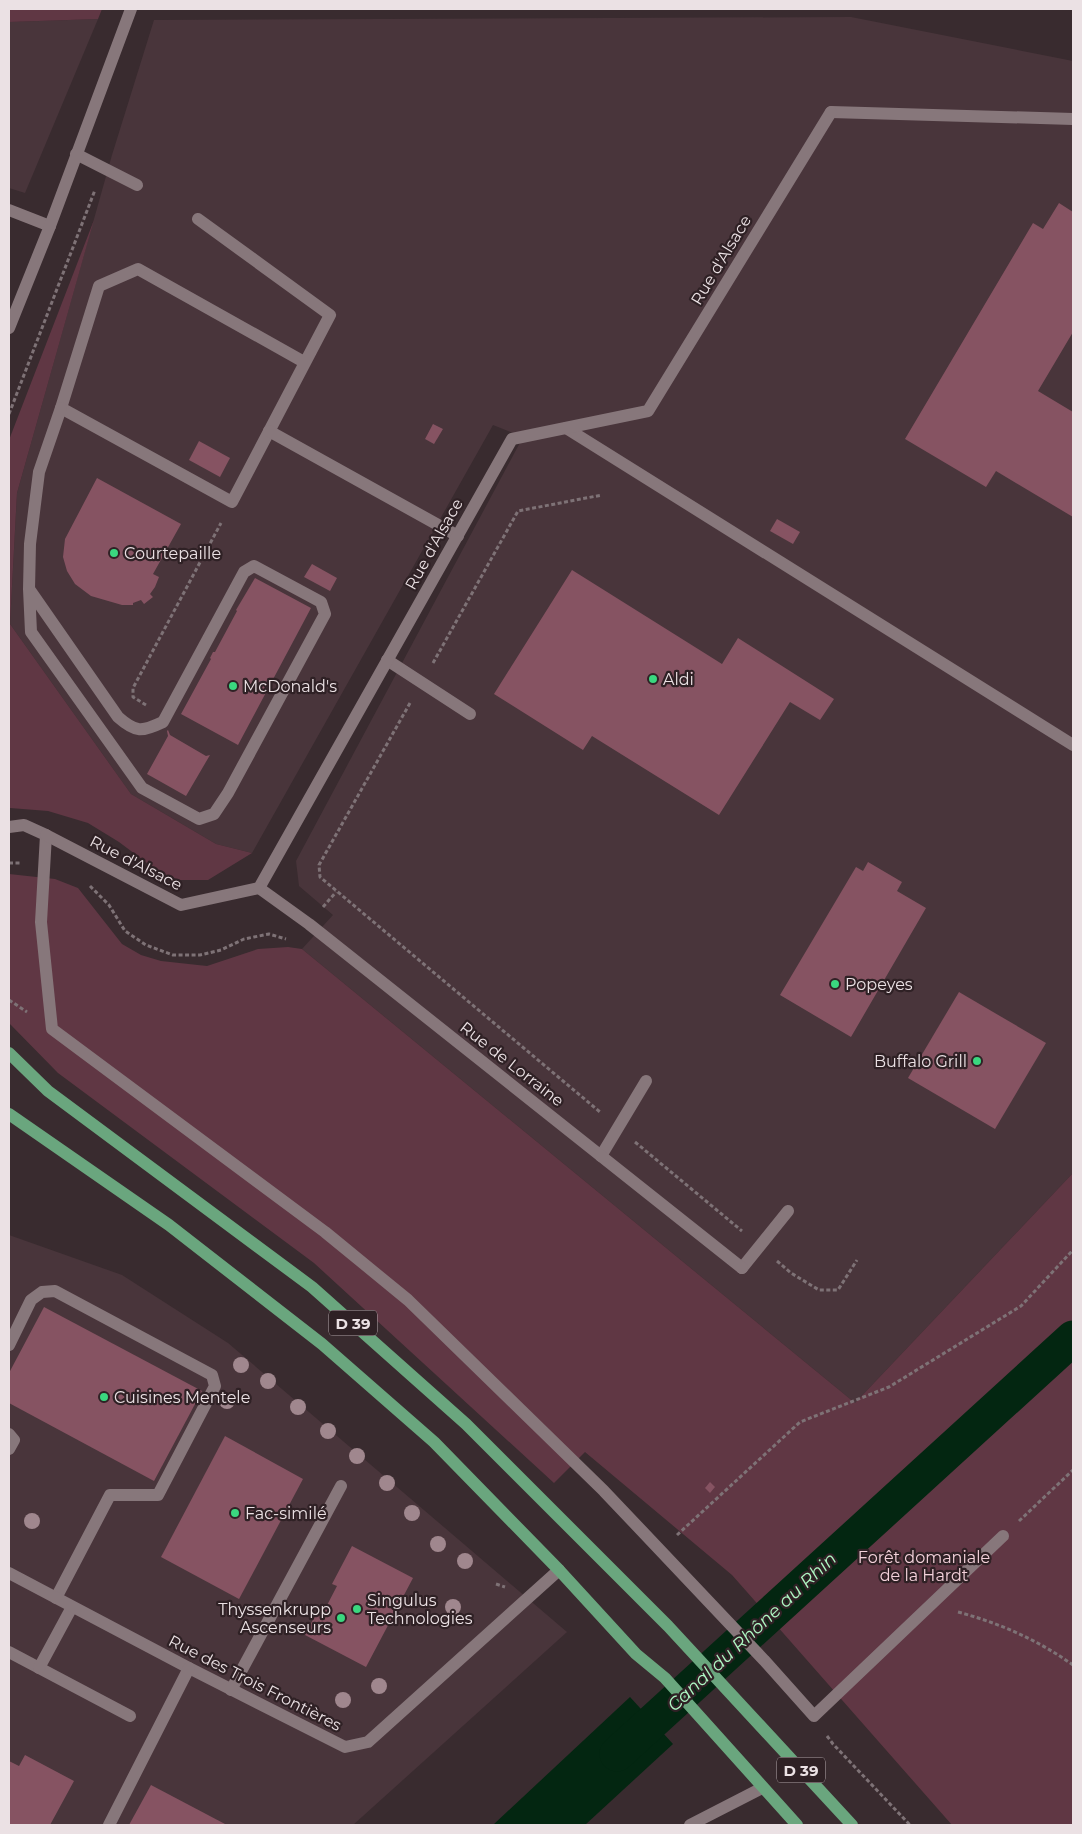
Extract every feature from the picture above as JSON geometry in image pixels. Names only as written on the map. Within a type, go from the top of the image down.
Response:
[{"type":"main road","name":"D 39","points":[[9,1053],[48,1091],[312,1287],[466,1424],[668,1626],[852,1825]]},
{"type":"main road","name":"D 39","points":[[9,1114],[169,1225],[322,1344],[434,1442],[559,1570],[636,1654],[665,1678],[797,1825]]},
{"type":"street","points":[[9,328],[50,226],[131,9]]},
{"type":"street","name":"Rue d'Alsace","points":[[9,828],[24,825],[181,905],[259,888],[512,439],[648,411],[831,112],[1073,119]]},
{"type":"street","points":[[76,154],[104,166],[137,185]]},
{"type":"street","points":[[9,210],[50,226]]},
{"type":"street","points":[[62,408],[232,502],[330,315],[198,219]]},
{"type":"street","points":[[29,589],[118,718],[130,728],[145,731],[163,722],[244,572],[254,566],[321,602],[325,614],[228,793],[214,814],[199,819],[142,788],[31,632],[29,589],[30,544],[39,472],[62,408],[99,286],[138,270],[304,362]]},
{"type":"street","points":[[566,428],[1073,745]]},
{"type":"street","points":[[269,431],[458,536]]},
{"type":"street","points":[[387,660],[470,714]]},
{"type":"street","points":[[46,835],[41,922],[52,1029],[325,1232],[408,1300],[604,1491],[764,1660],[814,1716],[1002,1536]]},
{"type":"street","name":"Rue de Lorraine","points":[[259,888],[309,924],[742,1268],[760,1246]]},
{"type":"street","points":[[601,1156],[646,1081]]},
{"type":"street","points":[[760,1246],[788,1211]]},
{"type":"street","points":[[9,1345],[31,1300],[42,1292],[55,1291],[212,1375],[215,1386],[158,1495],[110,1495],[56,1598]]},
{"type":"street","points":[[9,1434],[14,1440],[9,1450]]},
{"type":"street","points":[[231,1690],[341,1486]]},
{"type":"street","name":"Rue des Trois Frontières","points":[[9,1574],[231,1690],[345,1747],[368,1742],[559,1570]]},
{"type":"street","points":[[39,1668],[72,1606]]},
{"type":"street","points":[[9,1652],[130,1716]]},
{"type":"street","points":[[109,1825],[189,1668]]},
{"type":"street","points":[[690,1825],[762,1788]]},
{"type":"path","points":[[9,414],[104,166]]},
{"type":"path","points":[[602,495],[518,511],[319,865],[320,877],[791,1273],[819,1290],[838,1290],[857,1260]]},
{"type":"path","points":[[166,717],[133,697],[133,688],[232,502]]},
{"type":"path","points":[[660,1550],[800,1422],[889,1387],[1021,1306],[1073,1250]]},
{"type":"path","points":[[1002,1536],[1073,1470]]},
{"type":"path","points":[[931,1604],[988,1620],[1025,1636],[1059,1654],[1073,1665]]},
{"type":"path","points":[[814,1716],[833,1744],[910,1825]]},
{"type":"shaded area","points":[[851,17],[1073,61],[1073,1173],[855,1403],[302,949],[333,915],[299,886],[296,861],[523,437],[493,425],[252,853],[216,844],[131,794],[10,624],[17,493],[112,155],[154,20]]},
{"type":"shaded area","points":[[98,19],[25,193],[9,188],[9,22]]},
{"type":"shaded area","points":[[9,1235],[122,1275],[228,1343],[567,1632],[353,1825],[9,1825]]},
{"type":"shaded area","points":[[630,1697],[673,1744],[585,1825],[493,1825]]},
{"type":"green space","points":[[9,9],[102,9],[98,19],[9,22]]},
{"type":"green space","points":[[94,220],[17,493],[10,624],[131,794],[216,844],[252,853],[208,880],[180,880],[163,875],[119,842],[88,823],[48,811],[10,808],[9,805],[9,440]]},
{"type":"green space","name":"Forêt domaniale de la Hardt","points":[[9,874],[55,879],[78,888],[122,944],[141,955],[161,961],[207,966],[258,949],[288,947],[302,949],[855,1403],[1073,1173],[1073,1825],[952,1825],[732,1575],[585,1452],[554,1483],[314,1263],[58,1073],[9,1023]]},
{"type":"building","points":[[1059,203],[1073,212],[1073,332],[1038,391],[1073,412],[1073,517],[996,471],[986,487],[905,439],[1033,223],[1043,229]]},
{"type":"building","points":[[433,424],[443,429],[434,444],[425,439]]},
{"type":"building","points":[[199,441],[230,458],[220,477],[189,460]]},
{"type":"building","points":[[97,478],[181,524],[153,574],[159,577],[150,594],[153,597],[144,604],[141,600],[133,603],[133,605],[122,605],[91,596],[75,584],[67,571],[63,557],[65,539]]},
{"type":"building","points":[[777,519],[800,532],[793,544],[770,531]]},
{"type":"building","points":[[312,564],[337,578],[330,591],[304,577]]},
{"type":"building","name":"Aldi","points":[[572,570],[722,664],[738,638],[834,699],[820,720],[790,702],[719,815],[592,736],[583,750],[494,694]]},
{"type":"building","name":"McDonald's","points":[[255,578],[311,608],[238,745],[181,714],[213,652],[215,652]]},
{"type":"building","points":[[168,730],[170,735],[206,756],[210,755],[186,796],[147,774],[168,736]]},
{"type":"building","points":[[868,862],[902,882],[897,891],[926,908],[851,1037],[780,995],[856,867],[863,871]]},
{"type":"building","name":"Buffalo Grill","points":[[959,992],[1046,1043],[995,1129],[908,1078]]},
{"type":"building","name":"Cuisines Mentele","points":[[44,1307],[202,1391],[154,1481],[9,1403],[9,1373]]},
{"type":"building","name":"Fac-similé","points":[[225,1436],[303,1479],[239,1599],[161,1557]]},
{"type":"building","points":[[710,1482],[715,1487],[710,1493],[705,1488]]},
{"type":"building","points":[[352,1546],[413,1578],[366,1667],[305,1635],[319,1608],[324,1611],[337,1586],[332,1584]]},
{"type":"building","points":[[25,1755],[74,1781],[50,1825],[9,1825],[9,1761],[19,1766]]},
{"type":"building","points":[[151,1785],[225,1824],[129,1825]]},
{"type":"waterway","name":"Canal du Rhône au Rhin","points":[[617,1754],[1073,1338]]},
{"type":"place","name":"Courtepaille","points":[[114,553]]},
{"type":"place","name":"Aldi","points":[[653,679]]},
{"type":"place","name":"McDonald's","points":[[233,686]]},
{"type":"place","name":"Popeyes","points":[[835,984]]},
{"type":"place","name":"Buffalo Grill","points":[[977,1061]]},
{"type":"place","name":"Cuisines Mentele","points":[[104,1397]]},
{"type":"place","name":"Fac-similé","points":[[235,1513]]},
{"type":"place","name":"Singulus Technologies","points":[[357,1609]]},
{"type":"place","name":"Thyssenkrupp Ascenseurs","points":[[341,1618]]}]
